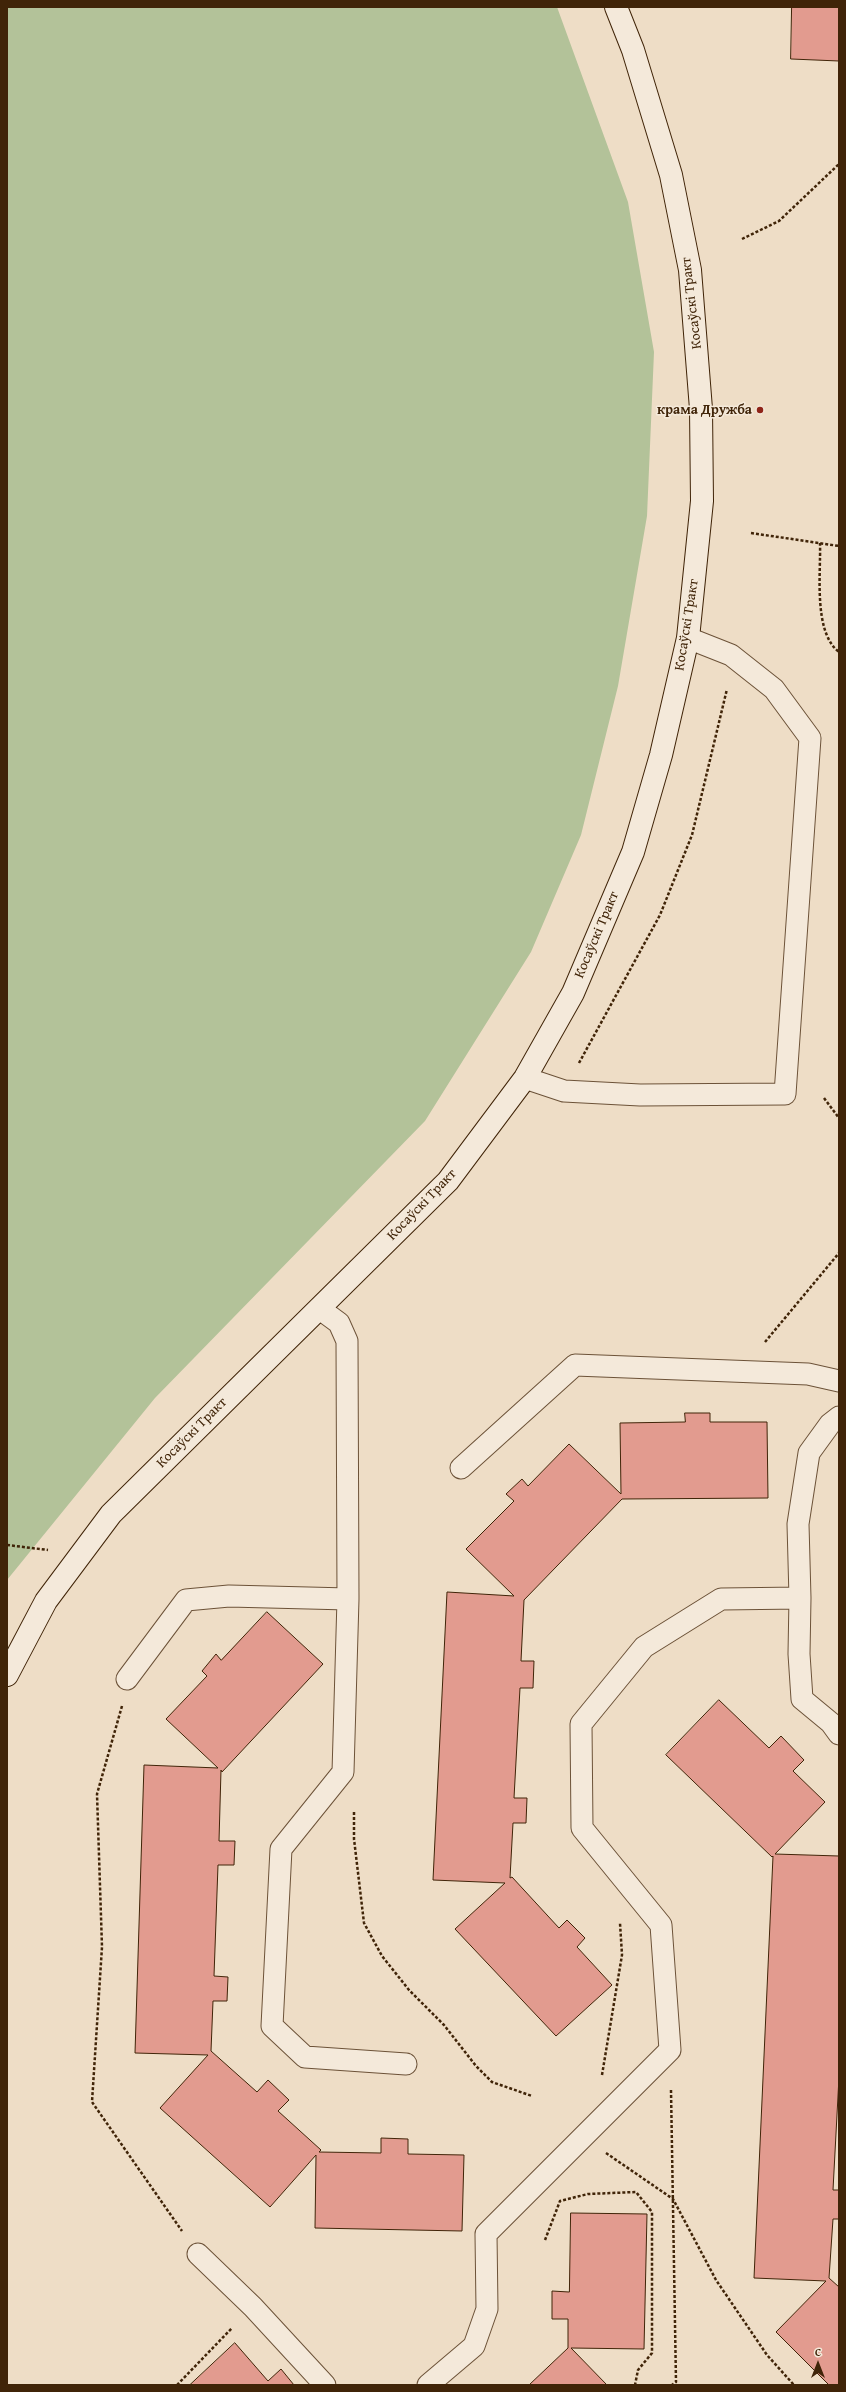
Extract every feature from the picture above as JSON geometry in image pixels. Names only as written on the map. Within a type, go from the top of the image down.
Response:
[{"type":"main road","name":"Косаўскі Тракт","points":[[7,1675],[46,1601],[111,1514],[448,1181],[525,1078],[573,993],[633,852],[662,755],[688,638],[702,501],[700,380],[690,270],[671,175],[633,50],[616,7]]},
{"type":"lane","points":[[525,1078],[564,1091],[640,1095],[785,1094],[810,738],[774,689],[731,655],[688,638]]},
{"type":"lane","points":[[320,1309],[339,1323],[347,1342],[348,1599],[343,1772],[281,1849],[272,2026],[305,2057],[406,2064]]},
{"type":"lane","points":[[461,1468],[575,1365],[808,1374],[839,1381]]},
{"type":"lane","points":[[839,1417],[830,1424],[809,1453],[798,1524],[800,1598],[799,1654],[802,1699],[831,1723],[839,1734]]},
{"type":"lane","points":[[127,1679],[186,1600],[229,1596],[348,1599]]},
{"type":"lane","points":[[428,2385],[474,2346],[487,2309],[486,2234],[670,2050],[661,1925],[582,1828],[581,1724],[644,1648],[721,1599],[800,1598]]},
{"type":"lane","points":[[198,2254],[253,2307],[325,2385]]},
{"type":"path","points":[[742,238],[779,221],[839,164]]},
{"type":"path","points":[[751,533],[839,546]]},
{"type":"path","points":[[820,543],[822,623],[835,649],[839,652]]},
{"type":"path","points":[[564,1091],[660,915],[692,835],[727,686],[738,660]]},
{"type":"path","points":[[824,1098],[839,1118]]},
{"type":"path","points":[[756,1371],[756,1354],[839,1253]]},
{"type":"path","points":[[7,1545],[29,1546]]},
{"type":"path","points":[[127,1679],[121,1715],[97,1794],[102,1947],[92,2102],[198,2254]]},
{"type":"path","points":[[354,1812],[354,1839],[364,1923],[382,1956],[409,1990],[444,2026],[476,2066],[492,2082],[532,2096]]},
{"type":"path","points":[[602,2077],[622,1955],[620,1923]]},
{"type":"path","points":[[670,2050],[676,2382],[672,2385]]},
{"type":"path","points":[[583,2137],[673,2199],[716,2280],[767,2354],[794,2385]]},
{"type":"path","points":[[544,2240],[560,2201],[588,2194],[636,2192],[652,2212],[652,2353],[638,2370],[635,2385]]},
{"type":"path","points":[[177,2385],[253,2307]]},
{"type":"green space","points":[[7,7],[557,7],[628,202],[654,352],[647,516],[618,686],[581,835],[531,952],[425,1121],[155,1398],[7,1580]]},
{"type":"building","points":[[792,7],[839,7],[839,61],[791,59]]},
{"type":"building","points":[[685,1413],[710,1413],[710,1422],[767,1422],[768,1498],[622,1499],[524,1600],[521,1661],[534,1661],[533,1688],[520,1688],[514,1798],[527,1798],[526,1823],[513,1823],[510,1878],[512,1877],[559,1928],[567,1920],[585,1938],[577,1947],[612,1985],[556,2036],[455,1929],[505,1883],[433,1880],[447,1592],[514,1596],[466,1549],[514,1501],[506,1494],[522,1479],[528,1486],[569,1444],[621,1494],[620,1423],[685,1422]]},
{"type":"building","points":[[267,1612],[323,1664],[222,1772],[221,1770],[219,1841],[235,1841],[234,1865],[218,1865],[214,1976],[228,1977],[227,2001],[213,2001],[211,2051],[257,2092],[268,2080],[289,2100],[278,2111],[321,2150],[319,2152],[381,2153],[381,2138],[408,2139],[408,2154],[464,2155],[462,2231],[315,2228],[316,2155],[270,2207],[160,2108],[208,2055],[135,2053],[144,1765],[218,1768],[166,1719],[207,1676],[202,1671],[216,1654],[221,1660]]},
{"type":"building","points":[[719,1700],[769,1748],[781,1736],[804,1760],[793,1771],[825,1802],[775,1854],[839,1856],[839,2077],[833,2190],[839,2190],[839,2219],[833,2219],[829,2278],[839,2287],[839,2385],[829,2385],[776,2332],[826,2281],[754,2278],[773,1856],[772,1857],[666,1755]]},
{"type":"building","points":[[571,2213],[647,2214],[644,2349],[571,2348],[607,2385],[529,2385],[568,2348],[568,2319],[552,2319],[552,2291],[569,2292]]},
{"type":"building","points":[[235,2343],[268,2381],[281,2369],[294,2385],[190,2385]]},
{"type":"place","name":"крама Дружба","points":[[760,410]]}]
